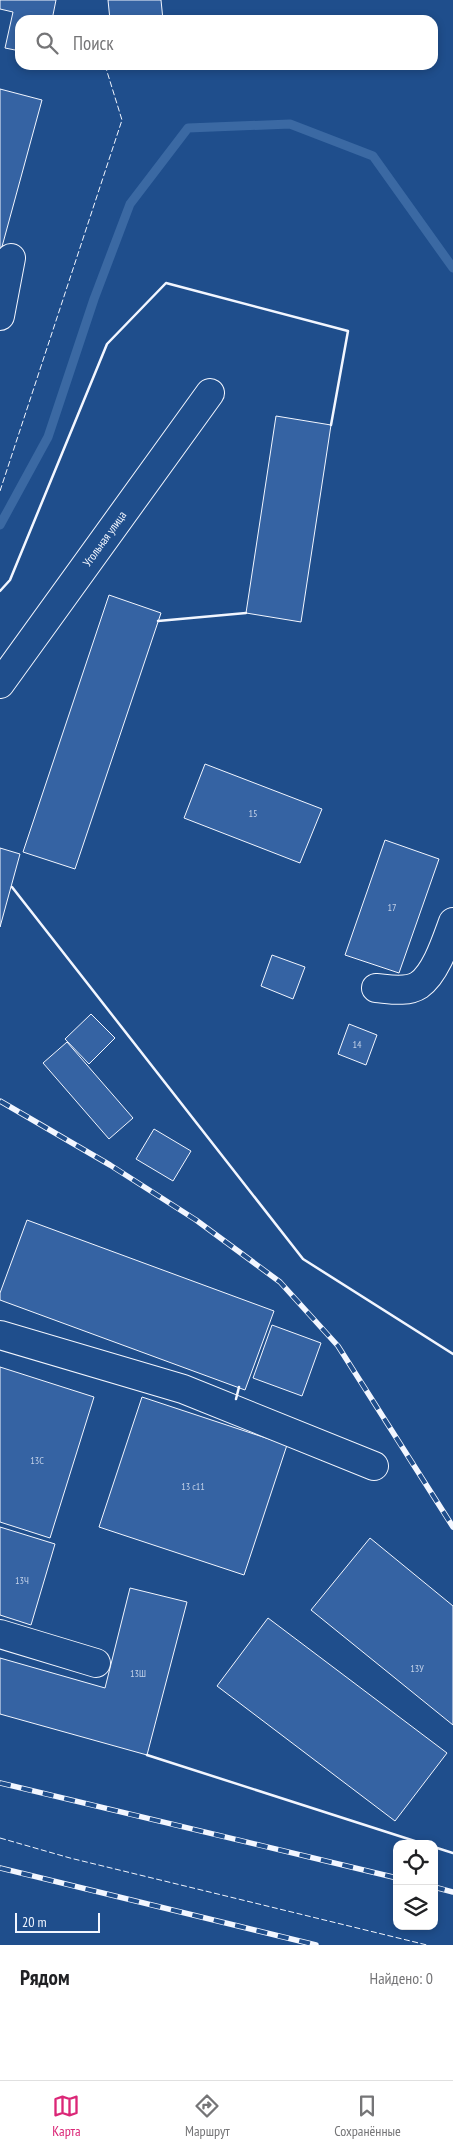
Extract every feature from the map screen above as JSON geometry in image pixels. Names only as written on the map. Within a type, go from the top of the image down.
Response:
[{"type":"street","points":[[0,316],[11,258]]},
{"type":"street","name":"Угольная улица","points":[[0,684],[210,394]]},
{"type":"street","points":[[376,988],[398,990],[419,984],[446,963],[453,922]]},
{"type":"street","points":[[0,1335],[183,1389],[374,1466]]},
{"type":"street","points":[[0,1634],[96,1662]]},
{"type":"building","points":[[0,0],[56,0],[53,15],[15,15],[15,50],[5,48],[13,12],[0,9]]},
{"type":"building","points":[[108,0],[161,0],[162,15],[110,15]]},
{"type":"building","points":[[0,89],[42,100],[0,254]]},
{"type":"building","points":[[276,416],[331,425],[301,622],[246,613]]},
{"type":"building","points":[[109,595],[161,613],[75,869],[23,852]]},
{"type":"building","points":[[205,764],[322,809],[300,863],[184,818]]},
{"type":"building","points":[[385,840],[439,859],[399,973],[345,955]]},
{"type":"building","points":[[0,848],[20,854],[0,927]]},
{"type":"building","points":[[272,955],[305,967],[293,999],[261,986]]},
{"type":"building","points":[[91,1014],[115,1038],[89,1064],[65,1039]]},
{"type":"building","points":[[349,1024],[377,1035],[366,1065],[338,1054]]},
{"type":"building","points":[[67,1042],[133,1118],[109,1139],[43,1063]]},
{"type":"building","points":[[154,1129],[191,1151],[173,1181],[136,1159]]},
{"type":"building","points":[[27,1220],[274,1311],[245,1390],[0,1300],[0,1293]]},
{"type":"building","points":[[272,1325],[321,1343],[302,1396],[253,1378]]},
{"type":"building","points":[[0,1367],[94,1397],[50,1538],[0,1522]]},
{"type":"building","points":[[142,1397],[287,1445],[244,1575],[99,1527]]},
{"type":"building","points":[[0,1527],[55,1544],[31,1625],[0,1615]]},
{"type":"building","points":[[370,1538],[453,1606],[453,1725],[311,1610]]},
{"type":"building","points":[[130,1588],[187,1602],[147,1755],[0,1714],[0,1658],[105,1688]]},
{"type":"building","points":[[268,1618],[447,1753],[395,1821],[217,1686]]},
{"type":"waterway","points":[[0,525],[48,437],[94,299],[130,204],[188,128],[290,124],[373,156],[453,268]]},
{"type":"railway","points":[[0,1101],[110,1165],[196,1220],[280,1282],[338,1346],[453,1527]]},
{"type":"railway","points":[[0,1783],[393,1877]]},
{"type":"railway","points":[[0,1868],[316,1945]]},
{"type":"railway","points":[[438,1888],[453,1892]]},
{"type":"fence","points":[[0,491],[122,120],[107,70]]},
{"type":"fence","points":[[0,1838],[70,1858],[427,1945]]},
{"type":"wall","points":[[0,591],[10,580],[107,344],[166,283],[348,331],[331,425]]},
{"type":"wall","points":[[158,621],[246,613]]},
{"type":"wall","points":[[12,887],[303,1259],[453,1354]]},
{"type":"wall","points":[[236,1399],[239,1387]]},
{"type":"wall","points":[[147,1755],[412,1840]]},
{"type":"wall","points":[[438,1848],[453,1853]]}]
